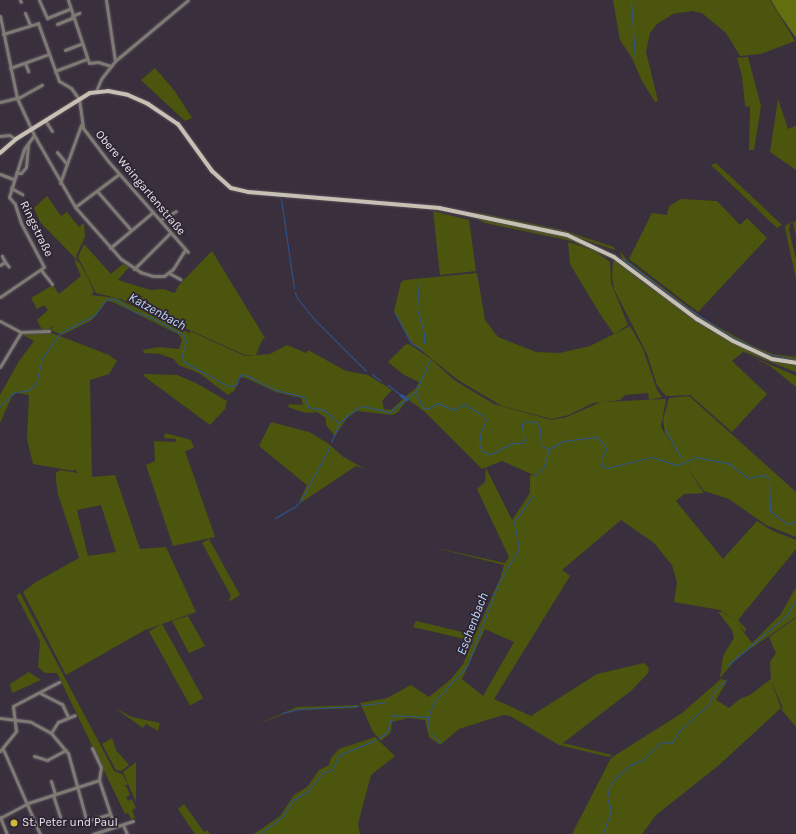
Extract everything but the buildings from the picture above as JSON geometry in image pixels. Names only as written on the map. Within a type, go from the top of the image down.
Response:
[{"type":"main road","points":[[0,154],[16,139],[79,99],[96,91],[108,91],[136,98],[178,124],[212,171],[231,188],[248,192],[439,208],[567,235],[614,257],[697,319],[733,341],[772,359],[796,362]]},
{"type":"street","points":[[39,0],[47,18],[69,9]]},
{"type":"street","points":[[68,0],[69,9],[81,44],[90,64],[98,62],[111,66]]},
{"type":"street","points":[[106,0],[115,61]]},
{"type":"street","points":[[96,91],[100,80],[115,61],[188,0]]},
{"type":"street","points":[[25,13],[30,25]]},
{"type":"street","points":[[57,24],[79,13]]},
{"type":"street","points":[[0,16],[2,36],[17,98],[31,130],[60,183],[76,207],[110,248],[134,269],[158,277],[169,272],[180,279]]},
{"type":"street","points":[[2,36],[38,22],[59,81],[71,88],[79,99]]},
{"type":"street","points":[[64,50],[81,44]]},
{"type":"street","points":[[10,68],[49,54]]},
{"type":"street","points":[[55,71],[87,59]]},
{"type":"street","points":[[25,62],[28,71]]},
{"type":"street","points":[[0,102],[17,98],[42,85]]},
{"type":"street","name":"Obere Weingartenstraße","points":[[79,99],[82,125],[119,174],[186,251],[169,272]]},
{"type":"street","points":[[45,120],[52,131]]},
{"type":"street","points":[[60,183],[66,163],[82,125]]},
{"type":"street","points":[[0,136],[9,135],[16,139]]},
{"type":"street","points":[[22,194],[10,188],[28,144],[34,135]]},
{"type":"street","points":[[16,174],[21,173],[26,167],[28,144]]},
{"type":"street","points":[[57,152],[66,163]]},
{"type":"street","points":[[0,174],[13,179]]},
{"type":"street","points":[[76,207],[119,174]]},
{"type":"street","name":"Ringstraße","points":[[10,188],[9,197],[15,204],[21,223],[44,264],[41,270]]},
{"type":"street","points":[[97,191],[131,230]]},
{"type":"street","points":[[160,220],[176,211]]},
{"type":"street","points":[[110,248],[153,212]]},
{"type":"street","points":[[134,269],[170,233]]},
{"type":"street","points":[[2,256],[9,268]]},
{"type":"street","points":[[0,265],[5,262]]},
{"type":"street","points":[[0,297],[41,270],[52,284]]},
{"type":"street","points":[[0,321],[21,332],[49,331]]},
{"type":"street","points":[[1,365],[21,332]]},
{"type":"street","points":[[40,834],[28,803],[1,750],[14,735],[15,719],[13,706],[59,682]]},
{"type":"street","points":[[40,693],[62,704],[68,717]]},
{"type":"street","points":[[51,734],[58,722],[68,717],[75,716]]},
{"type":"street","points":[[0,718],[31,722],[51,734],[66,750],[86,819],[90,820],[110,814]]},
{"type":"street","points":[[92,748],[101,768],[99,780],[114,825]]},
{"type":"street","points":[[34,756],[47,760],[66,750]]},
{"type":"street","points":[[7,834],[0,817],[28,803],[99,780]]},
{"type":"street","points":[[51,782],[60,817]]},
{"type":"street","points":[[93,834],[114,825],[118,826],[134,821]]},
{"type":"street","points":[[122,825],[128,834]]},
{"type":"green space","points":[[613,0],[770,0],[795,41],[761,54],[740,56],[726,33],[702,13],[692,11],[673,14],[657,24],[650,33],[646,52],[658,101],[655,102],[642,81],[632,58],[620,40]]},
{"type":"green space","points":[[771,0],[796,0],[796,38],[778,12]]},
{"type":"green space","points":[[748,57],[761,106],[754,150],[749,150],[750,107],[745,106],[742,76],[737,58]]},
{"type":"green space","points":[[155,68],[174,90],[192,118],[185,121],[141,80]]},
{"type":"green space","points":[[778,99],[788,129],[796,126],[796,170],[770,152]]},
{"type":"green space","points":[[716,163],[782,225],[777,228],[711,165]]},
{"type":"green space","points":[[47,196],[61,216],[67,212],[79,227],[84,223],[85,237],[76,256],[78,261],[40,222],[34,208]]},
{"type":"green space","points":[[681,199],[717,201],[740,225],[747,218],[767,238],[698,312],[629,259],[652,213],[667,215],[669,206]]},
{"type":"green space","points":[[433,211],[469,220],[476,271],[440,275]]},
{"type":"green space","points":[[475,212],[562,230],[614,247],[615,250],[567,234],[473,214]]},
{"type":"green space","points":[[473,217],[569,237],[612,259],[571,241],[485,223]]},
{"type":"green space","points":[[796,221],[796,237],[793,223],[790,224],[789,230],[796,259],[796,279],[785,228],[786,225]]},
{"type":"green space","points":[[568,242],[595,251],[610,262],[611,283],[628,325],[614,334],[600,314],[570,264]]},
{"type":"green space","points":[[84,244],[111,274],[123,264],[129,267],[118,280],[150,290],[163,289],[175,293],[178,286],[212,251],[265,338],[262,340],[256,355],[245,355],[121,299],[96,293],[78,257]]},
{"type":"green space","points":[[620,251],[628,261],[704,319],[753,346],[773,354],[796,357],[796,361],[765,354],[708,324],[622,260]]},
{"type":"green space","points":[[74,260],[79,262],[88,278],[94,292],[91,295],[116,298],[189,333],[190,338],[190,331],[245,356],[270,354],[287,345],[306,353],[308,350],[346,371],[368,375],[392,390],[382,401],[384,409],[391,410],[404,398],[407,400],[398,412],[393,415],[357,411],[347,418],[335,436],[326,425],[326,418],[317,412],[306,413],[288,407],[289,404],[303,405],[301,398],[276,392],[246,378],[239,377],[235,390],[228,395],[199,373],[178,365],[174,359],[160,354],[144,353],[143,350],[159,347],[179,349],[182,340],[178,334],[113,302],[107,301],[92,320],[62,335],[51,330],[55,324],[49,330],[42,330],[37,320],[48,310],[44,305],[37,309],[31,298],[53,285],[59,294],[81,276]]},
{"type":"green space","points":[[613,261],[617,261],[642,282],[746,349],[770,359],[796,364],[796,372],[743,352],[732,361],[767,394],[732,432],[690,395],[666,396],[657,385],[647,354],[614,289],[612,278]]},
{"type":"green space","points":[[477,273],[485,320],[498,337],[536,352],[560,353],[590,346],[630,326],[643,349],[657,390],[662,397],[649,400],[648,393],[625,395],[620,400],[593,403],[569,415],[551,419],[502,406],[458,380],[411,342],[394,311],[401,282],[405,280]]},
{"type":"green space","points":[[49,332],[109,355],[117,361],[109,374],[90,380],[92,477],[115,475],[140,549],[166,547],[196,612],[145,630],[66,675],[23,592],[36,582],[79,558],[58,494],[56,480],[56,473],[60,470],[78,473],[75,469],[74,471],[33,464],[27,439],[29,395],[17,393],[12,396],[0,423],[0,395],[19,361],[34,341],[23,335],[24,333]],"holes":[[[101,505],[116,552],[88,556],[77,510]]]},
{"type":"green space","points":[[409,344],[431,359],[454,380],[494,404],[551,420],[567,417],[601,402],[666,399],[661,427],[681,461],[665,433],[663,420],[669,398],[689,396],[796,492],[796,537],[766,525],[729,499],[704,491],[685,465],[704,493],[684,494],[676,501],[723,559],[757,521],[773,531],[796,540],[796,549],[738,620],[746,629],[745,632],[737,623],[752,643],[781,614],[796,587],[796,617],[737,658],[720,678],[723,656],[734,638],[732,630],[718,612],[722,612],[737,621],[720,610],[674,602],[677,582],[672,565],[654,543],[621,520],[562,570],[570,576],[494,699],[531,716],[597,674],[644,663],[649,668],[648,673],[632,690],[563,743],[612,755],[609,757],[559,745],[510,716],[503,715],[459,729],[440,745],[429,737],[425,720],[408,718],[392,722],[391,732],[381,741],[373,732],[360,703],[387,698],[411,685],[429,697],[451,679],[463,664],[473,641],[413,627],[416,621],[475,635],[501,576],[504,565],[432,547],[505,563],[509,557],[477,489],[485,482],[486,468],[512,520],[530,493],[530,475],[536,476],[502,461],[482,469],[425,412],[405,397],[416,388],[419,382],[404,375],[388,362],[405,345]],"holes":[[[485,629],[514,642],[483,696],[462,679]]]},
{"type":"green space","points":[[746,354],[796,376],[796,387],[770,366]]},
{"type":"green space","points":[[144,374],[177,375],[196,383],[227,401],[225,409],[210,425],[145,377]]},
{"type":"green space","points":[[271,422],[309,432],[329,444],[342,456],[365,469],[356,466],[302,502],[300,500],[307,485],[259,446]]},
{"type":"green space","points":[[165,433],[191,440],[194,448],[185,451],[215,537],[173,546],[146,465],[155,461],[154,441],[176,442],[176,439],[164,438]]},
{"type":"green space","points":[[209,539],[240,595],[232,600],[228,601],[231,596],[202,543]]},
{"type":"green space","points":[[20,593],[114,771],[122,774],[128,784],[122,787],[126,786],[130,795],[126,797],[128,801],[132,799],[136,808],[132,810],[135,818],[131,819],[128,813],[125,814],[57,673],[45,673],[38,667],[40,641],[17,597]]},
{"type":"green space","points":[[188,616],[205,646],[189,653],[172,621]]},
{"type":"green space","points":[[796,618],[796,727],[781,709],[783,708],[771,681],[781,708],[718,766],[656,815],[642,834],[572,834],[611,758],[682,713],[721,679],[727,681],[716,700],[729,708],[740,699],[750,695],[771,679],[770,662],[776,653],[769,637]]},
{"type":"green space","points":[[162,624],[203,698],[190,706],[149,631]]},
{"type":"green space","points":[[29,672],[41,680],[12,693],[10,684]]},
{"type":"green space","points":[[359,705],[356,708],[294,710],[254,726],[297,707]]},
{"type":"green space","points":[[115,708],[132,717],[160,723],[158,731],[146,724],[143,728]]},
{"type":"green space","points":[[375,737],[395,756],[371,775],[358,824],[360,834],[254,834],[280,816],[294,795],[307,787],[319,770],[329,765],[331,758],[339,749]]},
{"type":"green space","points":[[112,738],[116,750],[129,765],[121,771],[116,770],[102,744]]},
{"type":"green space","points":[[136,762],[136,802],[123,772]]},
{"type":"green space","points":[[184,804],[204,832],[207,830],[210,834],[195,834],[178,809]]},
{"type":"waterway","points":[[631,0],[635,58]]},
{"type":"waterway","points":[[281,199],[294,288]]},
{"type":"waterway","points":[[622,258],[680,303],[732,337],[765,353],[796,360]]},
{"type":"waterway","points":[[419,280],[417,309],[424,333],[424,343]]},
{"type":"waterway","points":[[295,292],[297,298],[315,320],[366,371]]},
{"type":"waterway","name":"Katzenbach","points":[[0,406],[14,392],[27,391],[36,384],[42,358],[60,333],[94,316],[107,299],[115,299],[135,312],[151,317],[183,335],[186,341],[182,355],[184,362],[228,386],[236,385],[241,374],[248,376],[276,390],[304,397],[308,407],[324,410],[339,423],[357,408],[363,406],[390,412],[415,392],[424,408],[429,408],[437,403],[454,410],[464,404],[483,416],[486,420],[481,431],[479,443],[481,450],[486,453],[491,454],[513,443],[522,443],[524,441],[522,424],[525,421],[536,422],[540,429],[541,445],[549,449]]},
{"type":"waterway","points":[[395,313],[411,343],[422,350]]},
{"type":"waterway","points":[[416,391],[430,360]]},
{"type":"waterway","points":[[372,374],[381,381]]},
{"type":"waterway","points":[[388,385],[401,395]]},
{"type":"waterway","name":"Katzenbach","points":[[401,395],[407,399]]},
{"type":"waterway","points":[[665,414],[665,429],[681,458]]},
{"type":"waterway","points":[[331,442],[339,424]]},
{"type":"waterway","points":[[379,738],[387,732],[392,715],[428,717],[433,703],[467,666],[498,584],[519,548],[514,522],[533,496],[533,477],[543,468],[549,449],[563,441],[596,437],[603,443],[606,449],[601,459],[602,466],[607,468],[651,457],[678,465],[696,457],[728,463],[748,478],[764,475],[769,479],[770,511],[787,524],[796,521]]},
{"type":"waterway","points":[[275,518],[296,506],[301,500],[330,446]]},
{"type":"waterway","points":[[728,665],[786,616],[796,600]]},
{"type":"waterway","points":[[603,834],[611,810],[607,798],[609,788],[614,779],[630,765],[644,759],[661,742],[672,743],[678,732],[707,706],[716,689],[726,680]]},
{"type":"waterway","points":[[362,705],[385,702]]},
{"type":"waterway","points":[[282,713],[300,709],[358,706]]},
{"type":"waterway","points":[[428,717],[429,731],[441,743]]},
{"type":"waterway","name":"Eschenbach","points":[[259,834],[282,817],[293,800],[307,792],[323,772],[332,770],[339,755],[376,740]]},
{"type":"place","name":"St. Peter und Paul","points":[[14,823]]}]
